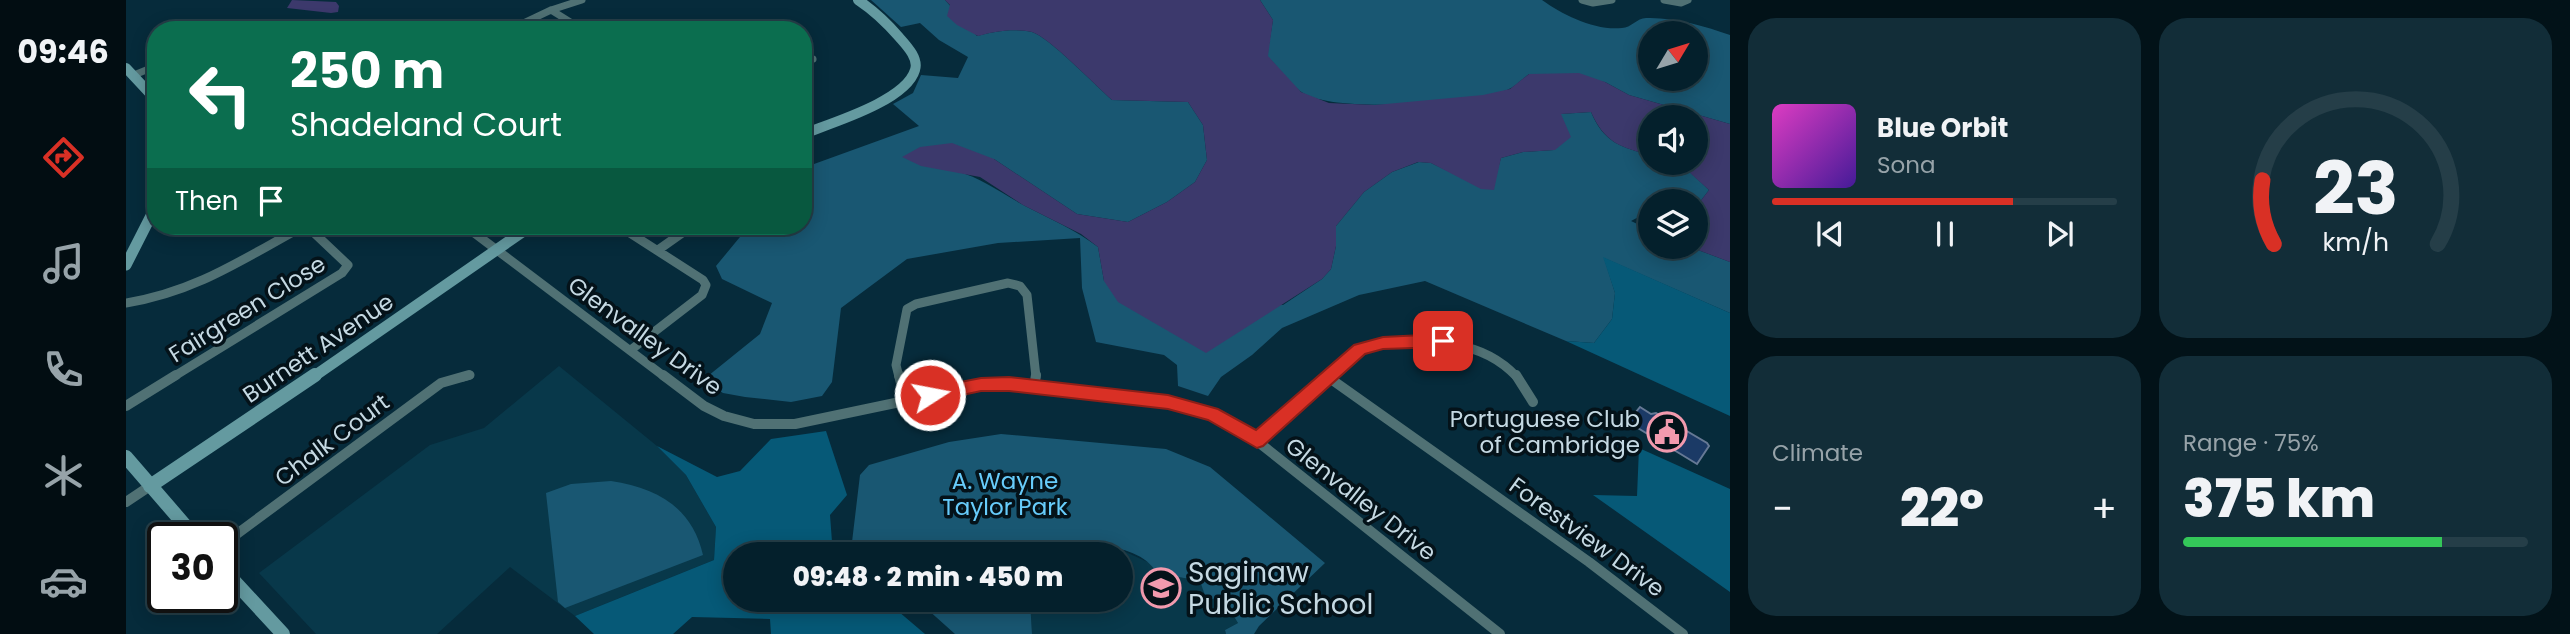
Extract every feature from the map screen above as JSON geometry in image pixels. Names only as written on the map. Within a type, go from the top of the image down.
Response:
[{"type":"street","points":[[528,21],[582,0]]},
{"type":"street","points":[[812,130],[889,97],[905,87],[915,70],[915,61],[910,50],[877,13],[858,0]]},
{"type":"street","points":[[1582,0],[1592,3],[1612,0]]},
{"type":"street","points":[[1664,0],[1681,3],[1688,0]]},
{"type":"street","points":[[551,10],[569,21]]},
{"type":"street","points":[[130,71],[147,90]]},
{"type":"street","points":[[126,265],[132,243],[147,220]]},
{"type":"street","name":"Fairgreen Close","points":[[126,303],[158,298],[194,286],[287,235]]},
{"type":"street","name":"Fairgreen Close","points":[[126,406],[342,274],[348,265],[316,235]]},
{"type":"street","name":"Glenvalley Drive","points":[[477,235],[632,349],[704,406],[724,416],[754,424],[795,424],[981,385],[1034,387],[1194,407],[1230,422],[1257,441],[1500,634]]},
{"type":"street","name":"Burnett Avenue","points":[[126,502],[356,348],[518,235]]},
{"type":"street","points":[[632,349],[705,290],[703,280],[634,235]]},
{"type":"street","points":[[658,250],[679,235]]},
{"type":"street","points":[[905,400],[896,365],[907,309],[916,304],[1009,283],[1020,286],[1027,295],[1034,387]]},
{"type":"street","points":[[1257,441],[1360,349],[1370,345],[1443,341],[1464,346],[1507,366],[1519,379],[1533,402]]},
{"type":"street","name":"Chalk Court","points":[[238,533],[441,383],[470,375]]},
{"type":"street","name":"Forestview Drive","points":[[1328,377],[1589,562],[1683,634]]},
{"type":"street","points":[[126,457],[181,522]]},
{"type":"street","points":[[238,587],[274,631]]},
{"type":"shaded area","points":[[292,0],[336,2],[339,6],[338,12],[287,8]]},
{"type":"shaded area","points":[[945,0],[1260,0],[1273,20],[1268,56],[1301,92],[1329,103],[1375,105],[1483,95],[1510,89],[1529,74],[1579,73],[1605,82],[1629,95],[1664,105],[1638,105],[1638,151],[1608,137],[1591,112],[1561,114],[1571,137],[1555,150],[1523,152],[1501,158],[1494,190],[1481,189],[1431,163],[1418,162],[1392,172],[1364,192],[1336,226],[1336,246],[1331,269],[1322,279],[1206,353],[1118,302],[1104,281],[1098,247],[1081,234],[1023,205],[980,177],[921,166],[902,157],[920,147],[952,143],[994,159],[1077,214],[1128,222],[1167,202],[1195,182],[1207,160],[1203,125],[1188,102],[1112,100],[1040,36],[1032,32],[1012,30],[978,36],[957,25],[947,16],[950,5]]},
{"type":"shaded area","points":[[1708,118],[1730,124],[1730,262],[1708,254],[1708,189],[1692,175],[1708,175]]},
{"type":"shaded area","points":[[1603,257],[1730,313],[1730,416],[1566,341],[1594,343],[1612,319],[1615,293]]},
{"type":"shaded area","points":[[559,366],[657,446],[686,475],[716,527],[714,560],[575,616],[510,567],[437,634],[316,634],[259,573],[430,445],[484,428]]},
{"type":"shaded area","points":[[826,431],[847,495],[830,515],[832,542],[723,542],[723,612],[899,612],[925,634],[771,634],[770,619],[692,617],[673,634],[594,634],[575,616],[714,560],[716,527],[686,475],[657,446],[717,477],[740,471],[771,439]]},
{"type":"shaded area","points":[[1639,448],[1730,489],[1730,592],[1593,495],[1637,496]]},
{"type":"shaded area","name":"Saginaw Public School","points":[[1133,555],[1152,564],[1157,573],[1200,581],[1221,596],[1238,623],[1225,630],[1226,634],[1032,634],[1031,612],[1133,612]]},
{"type":"green space","points":[[871,0],[945,0],[977,36],[1012,30],[1032,32],[1040,36],[1112,100],[1188,102],[1203,125],[1207,160],[1195,182],[1167,202],[1128,222],[1077,214],[994,159],[956,171],[983,182],[1090,241],[1098,247],[1104,281],[1283,305],[1322,279],[1331,269],[1336,246],[1336,226],[1364,192],[1392,172],[1419,162],[1431,163],[1454,174],[1495,179],[1501,158],[1523,152],[1554,150],[1560,114],[1591,112],[1608,137],[1638,151],[1638,175],[1693,175],[1708,189],[1638,189],[1638,217],[1631,221],[1638,224],[1638,259],[1708,259],[1708,254],[1730,262],[1730,313],[1604,258],[1615,293],[1612,319],[1594,343],[1566,341],[1425,281],[1359,295],[1282,328],[1252,355],[1221,377],[1208,396],[1178,386],[1177,365],[1164,355],[1096,342],[1082,288],[1080,238],[998,243],[907,259],[841,308],[832,382],[822,396],[791,402],[723,393],[703,380],[760,334],[772,303],[722,279],[716,266],[742,235],[812,235],[812,165],[919,126],[893,104],[913,93],[921,75],[958,78],[968,57],[939,40],[920,23],[901,27]]},
{"type":"green space","points":[[1260,0],[1542,0],[1569,16],[1601,27],[1625,28],[1638,21],[1638,91],[1708,91],[1708,28],[1730,35],[1730,124],[1708,118],[1708,105],[1664,105],[1629,95],[1605,82],[1529,74],[1507,90],[1464,99],[1402,104],[1340,103],[1316,98],[1300,91],[1267,56],[1273,20]]},
{"type":"green space","points":[[1646,18],[1678,21],[1638,21]]},
{"type":"green space","name":"A. Wayne Taylor Park","points":[[1001,434],[1166,449],[1210,467],[1325,563],[1259,626],[1254,634],[1226,634],[1225,630],[1238,623],[1221,596],[1207,601],[1200,581],[1157,573],[1151,565],[1133,554],[1133,542],[852,542],[860,475],[869,465],[949,442]]},
{"type":"green space","points":[[611,481],[643,489],[670,503],[690,524],[703,555],[565,608],[558,602],[546,493],[571,484]]},
{"type":"green space","points":[[930,612],[1031,612],[1032,634],[955,634]]},
{"type":"building","name":"Portuguese Club of Cambridge","points":[[1640,407],[1651,414],[1656,413],[1707,443],[1709,446],[1697,464],[1628,422]]},
{"type":"place","name":"Portuguese Club of Cambridge","points":[[1667,432]]},
{"type":"place","name":"Saginaw Public School","points":[[1161,588]]},
{"type":"route","points":[[930,395],[994,383],[1168,402],[1212,414],[1230,422],[1257,441],[1360,349],[1383,343],[1443,341]]}]
